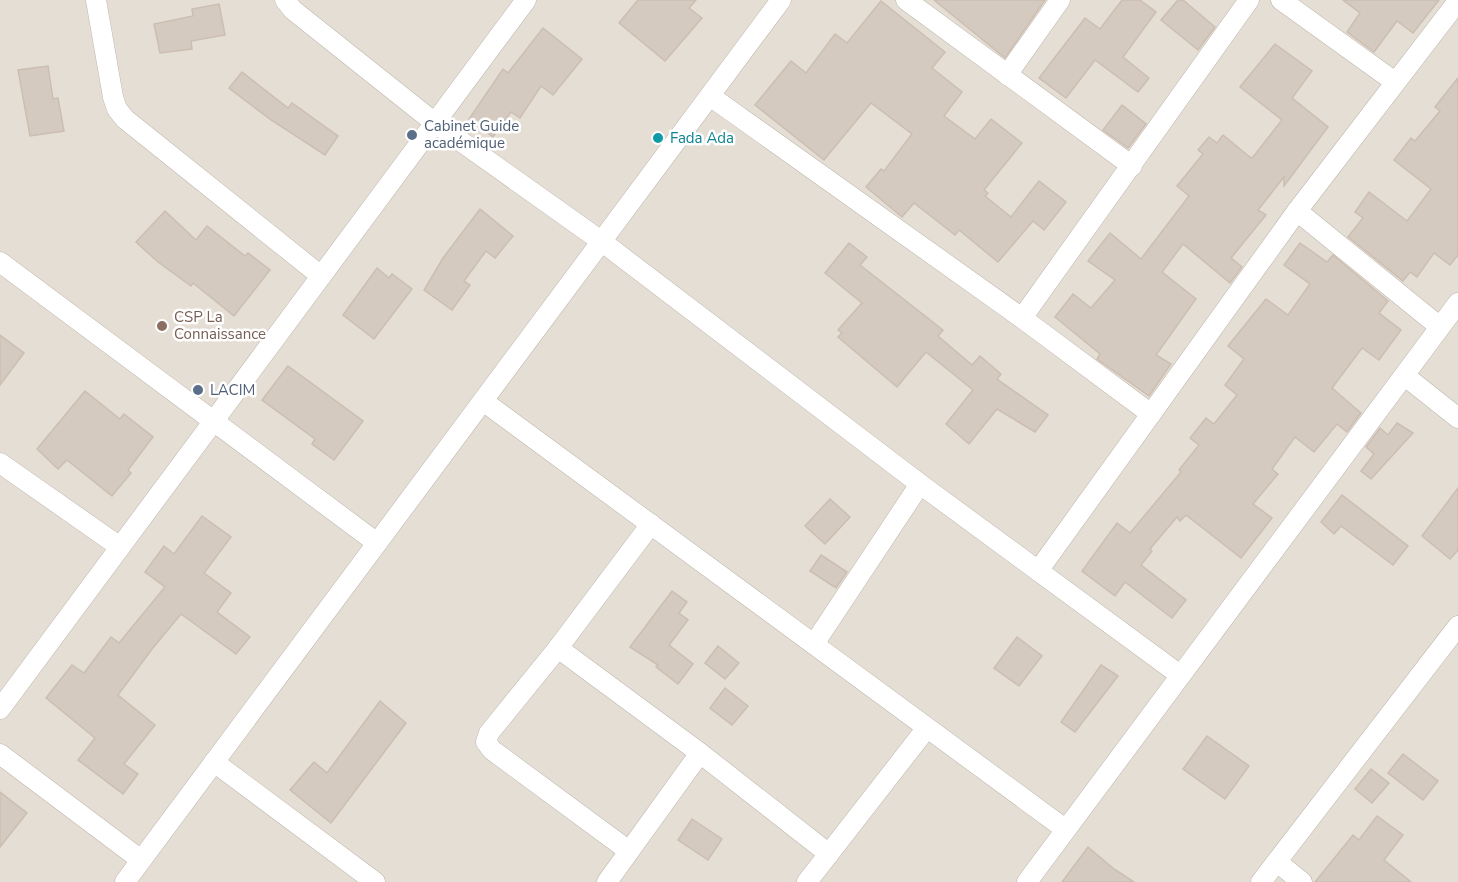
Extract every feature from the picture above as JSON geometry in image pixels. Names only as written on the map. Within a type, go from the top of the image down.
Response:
[{"type":"street","points":[[96,0],[113,97],[117,109],[125,119],[321,276]]},
{"type":"street","points":[[285,0],[293,10],[435,123],[601,242],[920,484],[1180,675]]},
{"type":"street","points":[[0,709],[526,0]]},
{"type":"street","points":[[125,882],[781,0]]},
{"type":"street","points":[[906,0],[1132,166]]},
{"type":"street","points":[[1007,75],[1060,0]]},
{"type":"street","points":[[1022,318],[1249,0]]},
{"type":"street","points":[[1281,0],[1395,82]]},
{"type":"street","points":[[1038,571],[1297,211],[1458,1]]},
{"type":"street","points":[[710,96],[1022,318],[1151,414]]},
{"type":"street","points":[[1297,211],[1440,327]]},
{"type":"street","points":[[0,262],[377,543]]},
{"type":"street","points":[[1028,882],[1065,829],[1458,303]]},
{"type":"street","points":[[1405,376],[1458,418]]},
{"type":"street","points":[[483,401],[1065,829]]},
{"type":"street","points":[[0,463],[120,548]]},
{"type":"street","points":[[814,644],[920,484]]},
{"type":"street","points":[[629,851],[492,750],[486,742],[489,733],[558,648],[651,524]]},
{"type":"street","points":[[1261,882],[1452,648],[1458,626]]},
{"type":"street","points":[[558,648],[829,854]]},
{"type":"street","points":[[807,882],[926,729]]},
{"type":"street","points":[[607,882],[699,753]]},
{"type":"street","points":[[0,754],[141,860]]},
{"type":"street","points":[[214,762],[375,882]]},
{"type":"street","points":[[1277,861],[1302,882]]},
{"type":"shaded area","points":[[0,0],[1458,0],[1458,882],[0,882]]},
{"type":"building","points":[[638,0],[696,0],[689,8],[702,18],[665,61],[619,23]]},
{"type":"building","points":[[934,0],[1045,0],[1005,58]]},
{"type":"building","points":[[1122,0],[1140,0],[1156,12],[1123,57],[1149,78],[1138,92],[1095,60],[1066,98],[1039,78],[1085,18],[1100,29]]},
{"type":"building","points":[[1178,0],[1183,0],[1215,27],[1198,50],[1161,20]]},
{"type":"building","points":[[1343,0],[1439,0],[1413,33],[1397,21],[1374,52],[1347,32],[1360,13]]},
{"type":"building","points":[[881,1],[945,52],[932,68],[962,92],[944,116],[975,139],[991,119],[1022,143],[984,190],[988,193],[985,196],[1011,217],[1039,181],[1066,202],[1044,230],[1033,221],[998,262],[959,230],[955,235],[914,203],[902,217],[866,187],[881,169],[884,171],[912,134],[871,103],[824,160],[755,105],[791,61],[806,73],[835,34],[847,43]]},
{"type":"building","points":[[219,4],[225,35],[191,41],[192,49],[160,53],[154,24],[193,16],[192,9]]},
{"type":"building","points":[[543,28],[582,59],[553,95],[541,86],[520,118],[511,112],[493,137],[469,119],[503,69],[508,73]]},
{"type":"building","points":[[1275,44],[1312,71],[1292,98],[1328,127],[1284,186],[1284,177],[1258,210],[1266,215],[1231,258],[1242,267],[1230,283],[1183,244],[1162,272],[1196,299],[1156,355],[1171,364],[1149,396],[1097,359],[1100,354],[1055,317],[1073,294],[1091,308],[1115,280],[1088,261],[1110,233],[1141,259],[1189,196],[1177,186],[1203,154],[1198,150],[1209,137],[1217,143],[1223,135],[1251,158],[1253,157],[1282,120],[1240,87]]},
{"type":"building","points":[[48,66],[53,99],[58,98],[64,131],[30,136],[18,70]]},
{"type":"building","points":[[242,72],[288,108],[292,103],[338,136],[325,155],[271,120],[229,88]]},
{"type":"building","points":[[1458,78],[1458,255],[1450,265],[1434,253],[1417,277],[1410,272],[1403,281],[1348,237],[1363,218],[1355,212],[1369,192],[1407,221],[1431,189],[1394,160],[1411,138],[1415,141],[1440,111],[1435,107]]},
{"type":"building","points":[[1122,105],[1146,124],[1128,148],[1103,130]]},
{"type":"building","points":[[480,209],[513,236],[495,258],[486,251],[464,281],[470,285],[452,310],[424,290],[443,258]]},
{"type":"building","points":[[165,211],[196,240],[207,226],[245,256],[248,253],[270,270],[234,316],[193,283],[191,286],[158,262],[136,242]]},
{"type":"building","points":[[849,243],[867,257],[860,265],[943,330],[938,336],[972,365],[980,356],[1001,374],[997,379],[1048,415],[1035,432],[997,409],[969,444],[946,424],[973,390],[926,352],[897,387],[838,337],[842,333],[838,330],[862,303],[825,273]]},
{"type":"building","points":[[1300,243],[1327,262],[1333,255],[1388,301],[1379,313],[1401,330],[1379,360],[1362,348],[1332,388],[1361,413],[1347,432],[1337,424],[1314,452],[1295,437],[1272,469],[1278,474],[1253,504],[1272,518],[1241,558],[1186,515],[1180,521],[1177,517],[1150,549],[1152,551],[1141,565],[1186,600],[1172,618],[1125,582],[1115,596],[1082,571],[1117,523],[1130,533],[1181,472],[1179,470],[1199,445],[1190,438],[1206,418],[1214,424],[1237,395],[1225,385],[1244,359],[1228,346],[1266,299],[1288,315],[1310,284],[1284,265]]},
{"type":"building","points":[[377,268],[389,278],[392,274],[412,289],[374,339],[343,315]]},
{"type":"building","points":[[0,335],[24,353],[0,385]]},
{"type":"building","points":[[288,366],[363,421],[334,460],[312,444],[315,439],[262,400]]},
{"type":"building","points":[[85,391],[120,419],[124,414],[153,437],[128,470],[131,473],[112,496],[67,460],[58,469],[37,449]]},
{"type":"building","points":[[1397,423],[1413,433],[1371,479],[1361,471],[1374,454],[1366,447],[1380,428],[1388,435]]},
{"type":"building","points":[[1458,488],[1458,550],[1450,559],[1422,536]]},
{"type":"building","points":[[1342,495],[1408,546],[1393,565],[1341,526],[1334,534],[1321,522]]},
{"type":"building","points":[[830,499],[850,517],[825,544],[805,526]]},
{"type":"building","points":[[202,516],[231,537],[204,573],[231,593],[217,612],[250,637],[236,654],[181,614],[152,649],[118,695],[155,725],[124,764],[138,774],[123,794],[78,760],[95,738],[46,698],[72,665],[84,673],[111,637],[119,643],[165,587],[145,572],[164,546],[174,554]]},
{"type":"building","points":[[821,555],[847,572],[836,588],[810,571]]},
{"type":"building","points":[[672,591],[687,602],[679,613],[688,620],[669,645],[693,664],[678,684],[656,667],[658,665],[630,647]]},
{"type":"building","points":[[1017,637],[1042,656],[1019,686],[994,668]]},
{"type":"building","points":[[718,646],[739,663],[725,679],[705,663]]},
{"type":"building","points":[[1101,665],[1118,676],[1075,732],[1061,722]]},
{"type":"building","points":[[725,688],[748,706],[732,725],[710,708]]},
{"type":"building","points":[[380,701],[406,723],[331,823],[290,790],[314,762],[327,773]]},
{"type":"building","points":[[1207,736],[1249,766],[1225,799],[1183,769]]},
{"type":"building","points":[[1403,754],[1438,781],[1423,800],[1388,773]]},
{"type":"building","points":[[1371,769],[1389,783],[1372,803],[1355,789]]},
{"type":"building","points":[[0,792],[27,813],[0,847]]},
{"type":"building","points":[[1377,816],[1403,835],[1384,860],[1411,882],[1315,882],[1353,835],[1359,840]]},
{"type":"building","points":[[692,819],[722,839],[708,860],[678,840]]},
{"type":"building","points":[[1088,847],[1114,869],[1134,882],[1062,882]]},
{"type":"place","name":"Cabinet Guide académique","points":[[412,135]]},
{"type":"place","name":"Fada Ada","points":[[658,138]]},
{"type":"place","name":"CSP La Connaissance","points":[[162,326]]},
{"type":"place","name":"LACIM","points":[[198,390]]}]
